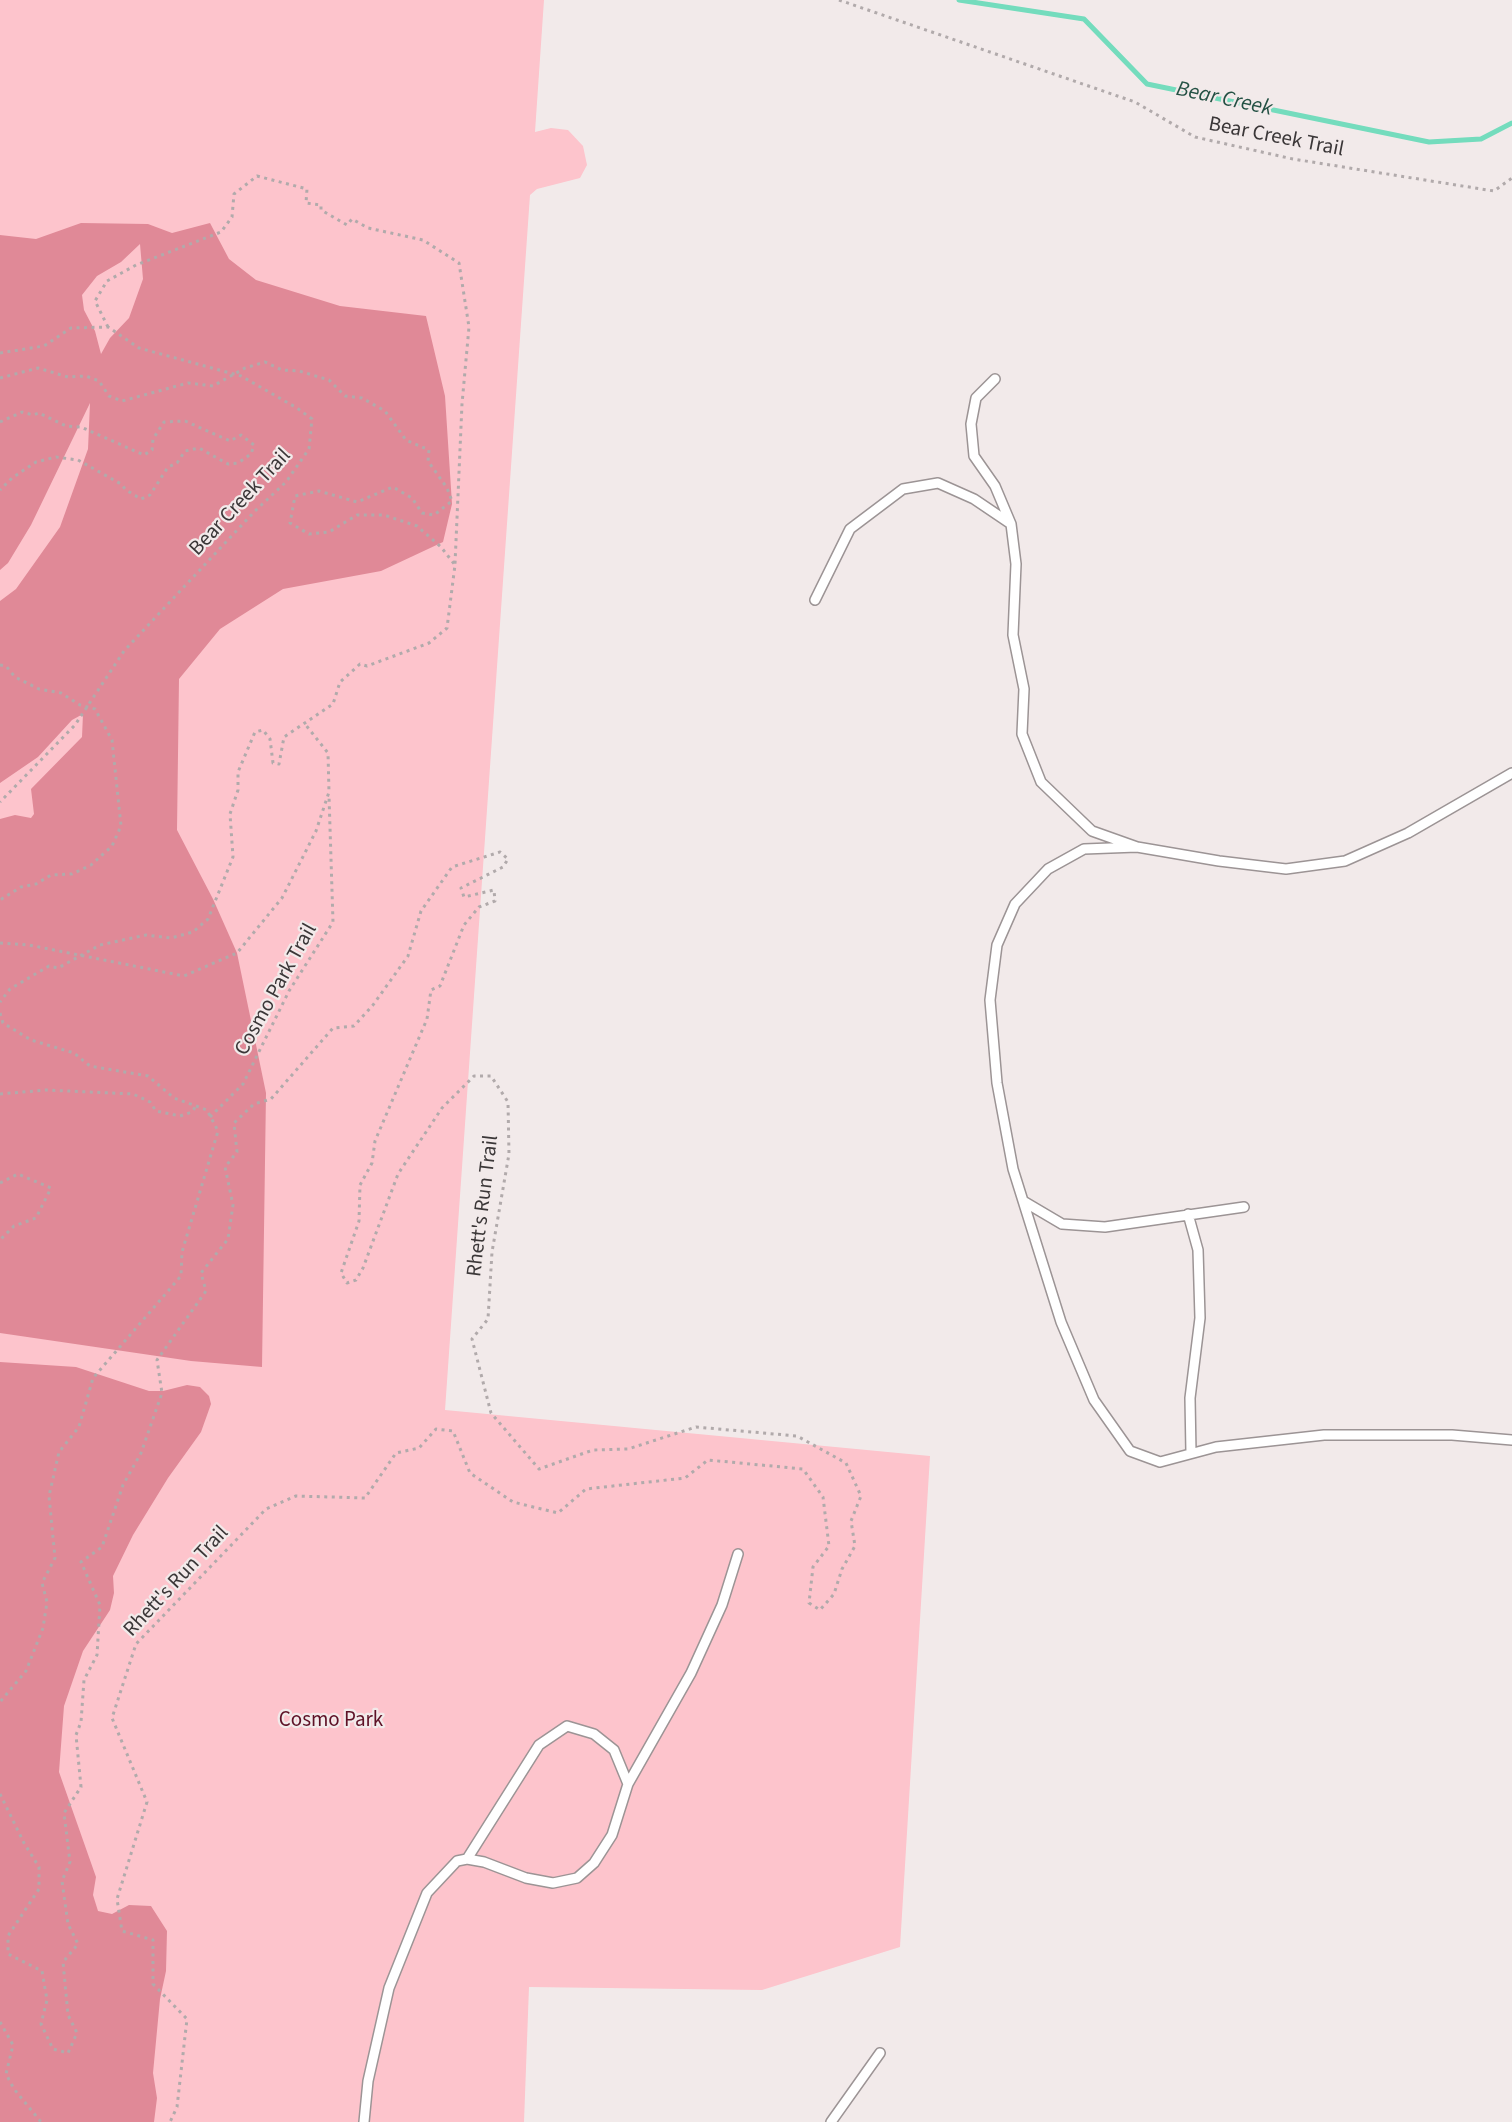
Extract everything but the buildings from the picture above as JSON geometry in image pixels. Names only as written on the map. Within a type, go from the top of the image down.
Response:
[{"type":"lane","points":[[995,379],[976,398],[971,424],[974,456],[995,486],[1011,524],[1016,564],[1012,635],[1024,689],[1022,734],[1041,783],[1092,831],[1137,847]]},
{"type":"lane","points":[[815,600],[850,529],[903,489],[938,483],[974,499],[1011,524]]},
{"type":"lane","points":[[1512,773],[1408,833],[1345,861],[1286,869],[1137,847],[1084,849],[1048,869],[1015,904],[997,945],[990,1000],[997,1083],[1012,1168],[1061,1322],[1094,1400],[1130,1451],[1160,1462],[1216,1447],[1324,1435],[1452,1435],[1512,1440]]},
{"type":"lane","points":[[1023,1201],[1062,1224],[1105,1227],[1244,1207]]},
{"type":"lane","points":[[1188,1214],[1198,1250],[1200,1318],[1190,1398],[1191,1453]]},
{"type":"lane","points":[[364,2122],[377,2034],[389,1988],[427,1893],[457,1861],[467,1859],[553,1883],[577,1878],[594,1863],[612,1835],[628,1784],[691,1673],[722,1605],[738,1554]]},
{"type":"lane","points":[[467,1859],[539,1745],[567,1726],[594,1734],[614,1750],[628,1784]]},
{"type":"lane","points":[[831,2122],[880,2053]]},
{"type":"path","name":"Bear Creek Trail","points":[[839,0],[1135,102],[1195,137],[1293,159],[1494,191],[1512,178]]},
{"type":"path","points":[[0,353],[44,346],[70,328],[108,327],[94,301],[107,281],[136,265],[221,232],[232,217],[234,194],[257,176],[307,189],[306,203],[321,205],[321,210],[347,225],[352,219],[368,228],[423,240],[459,263],[469,327],[462,404],[455,565],[447,628],[429,643],[367,666],[360,664],[340,682],[333,704],[284,737],[279,764],[273,763],[270,738],[263,730],[255,732],[238,772],[238,790],[230,814],[233,857],[208,919],[193,932],[171,938],[146,934],[100,945],[58,968],[49,966],[29,977],[10,988],[0,1002]]},
{"type":"path","name":"Bear Creek Trail","points":[[0,802],[75,725],[124,651],[255,511],[286,482],[309,449],[312,419],[297,408],[234,374],[139,348],[108,327]]},
{"type":"path","points":[[0,378],[38,368],[68,377],[86,376],[99,381],[109,396],[122,401],[188,382],[213,386],[234,374],[265,362],[282,370],[299,371],[328,381],[345,396],[362,399],[385,411],[406,440],[429,450],[428,461],[447,488],[452,501],[434,515],[422,513],[412,498],[393,487],[357,501],[319,491],[295,496],[290,523],[309,534],[328,532],[357,515],[384,515],[417,526],[441,547],[455,565]]},
{"type":"path","points":[[0,422],[22,412],[33,415],[39,413],[66,426],[81,427],[144,455],[152,450],[153,439],[164,422],[185,421],[230,441],[241,435],[254,445],[251,454],[238,463],[228,464],[199,448],[185,451],[177,463],[168,467],[150,495],[141,499],[121,484],[78,460],[57,457],[36,462],[12,478],[0,490]]},
{"type":"path","points":[[0,665],[6,666],[15,676],[39,689],[61,693],[95,709],[112,740],[122,826],[112,846],[91,865],[72,874],[51,875],[36,884],[21,887],[0,900]]},
{"type":"path","name":"Cosmo Park Trail","points":[[210,1117],[243,1084],[289,991],[333,921],[328,753],[305,724]]},
{"type":"path","points":[[0,943],[29,945],[184,976],[237,953],[282,898],[316,831],[329,792]]},
{"type":"path","name":"Rhett's Run Trail","points":[[0,1794],[24,1843],[39,1867],[39,1889],[8,1936],[8,1954],[42,1971],[47,2000],[41,2024],[53,2049],[68,2053],[77,2033],[68,2015],[63,1962],[78,1944],[68,1924],[62,1881],[70,1862],[64,1813],[81,1787],[76,1735],[81,1722],[84,1680],[97,1655],[100,1605],[81,1562],[102,1547],[123,1485],[141,1453],[162,1393],[157,1360],[206,1291],[201,1273],[228,1239],[233,1205],[225,1167],[237,1152],[234,1123],[254,1104],[271,1099],[333,1028],[354,1026],[373,1005],[408,956],[421,911],[452,867],[500,852],[508,859],[503,867],[462,888],[464,897],[494,890],[495,901],[479,907],[465,925],[440,986],[431,990],[427,1019],[375,1141],[372,1163],[360,1185],[359,1221],[341,1273],[347,1283],[356,1280],[363,1268],[398,1174],[442,1108],[474,1076],[490,1076],[508,1102],[509,1154],[492,1252],[488,1319],[472,1339],[490,1413],[539,1469],[593,1450],[628,1449],[696,1427],[797,1436],[846,1462],[861,1496],[851,1521],[855,1546],[842,1569],[834,1594],[820,1610],[809,1603],[813,1567],[829,1546],[823,1497],[803,1469],[708,1460],[685,1478],[586,1489],[558,1513],[513,1502],[470,1473],[453,1431],[436,1429],[419,1448],[396,1453],[365,1498],[296,1496],[266,1509],[136,1644],[112,1718],[147,1802],[117,1899],[122,1931],[153,1940],[153,1983],[187,2019],[177,2107],[170,2122]]},
{"type":"path","points":[[0,1013],[3,1023],[31,1040],[74,1053],[90,1066],[148,1076],[174,1098],[207,1110],[218,1131],[182,1251],[181,1276],[93,1378],[79,1426],[58,1452],[49,1496],[55,1558],[42,1583],[47,1602],[43,1628],[26,1671],[0,1702]]},
{"type":"path","points":[[0,1094],[46,1090],[133,1095],[150,1102],[156,1111],[180,1116],[192,1112],[196,1106]]},
{"type":"path","points":[[0,1183],[18,1174],[51,1188],[36,1218],[14,1226],[0,1240]]},
{"type":"path","points":[[0,2022],[13,2045],[6,2074],[14,2089],[41,2122]]},
{"type":"green space","name":"Cosmo Park","points":[[0,0],[544,0],[535,132],[551,128],[568,130],[583,146],[587,165],[580,178],[537,189],[530,195],[445,1410],[930,1456],[900,1947],[762,1990],[529,1987],[524,2122],[0,2122]]},
{"type":"shaded area","points":[[81,223],[148,224],[172,233],[210,223],[229,259],[256,280],[340,306],[426,316],[445,396],[452,504],[443,542],[381,571],[283,589],[220,629],[179,679],[177,830],[213,899],[237,953],[266,1093],[262,1367],[191,1361],[0,1333],[0,819],[15,815],[31,818],[34,814],[31,789],[82,737],[83,714],[72,720],[38,757],[0,783],[0,601],[16,589],[60,527],[88,449],[90,403],[31,525],[8,563],[0,570],[0,235],[36,239]],"holes":[[[140,244],[143,279],[129,318],[110,338],[101,354],[95,331],[84,310],[82,295],[97,276],[121,262]]]},
{"type":"shaded area","points":[[0,1362],[76,1367],[149,1391],[163,1391],[187,1385],[200,1387],[209,1396],[211,1404],[201,1432],[168,1478],[133,1535],[113,1576],[114,1593],[110,1610],[83,1651],[64,1706],[59,1772],[96,1877],[93,1895],[98,1911],[112,1914],[129,1905],[151,1906],[167,1931],[166,1971],[160,1999],[153,2073],[157,2098],[154,2122],[0,2122]]},
{"type":"waterway","name":"Bear Creek","points":[[959,0],[1084,19],[1147,84],[1429,142],[1481,139],[1512,123]]}]
